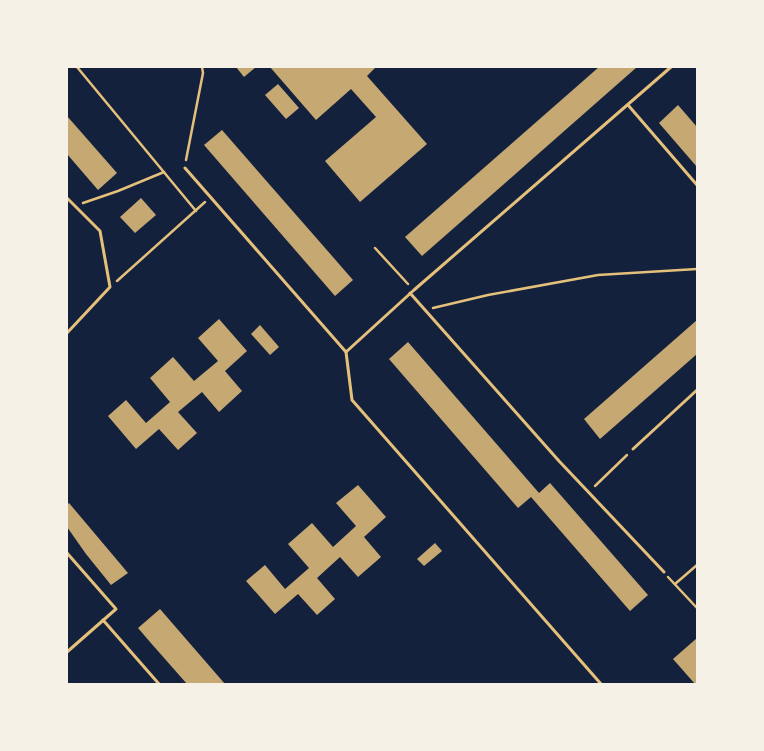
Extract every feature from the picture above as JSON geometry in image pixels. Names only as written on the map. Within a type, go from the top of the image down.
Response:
[{"type":"lane","points":[[346,352],[410,293],[671,67]]},
{"type":"lane","points":[[628,105],[697,185]]},
{"type":"lane","points":[[185,168],[346,352],[352,400],[601,684]]},
{"type":"lane","points":[[67,198],[100,231],[110,287],[67,333]]},
{"type":"lane","points":[[410,293],[588,492],[664,572]]},
{"type":"lane","points":[[633,449],[697,390]]},
{"type":"lane","points":[[67,553],[116,609],[67,652]]},
{"type":"lane","points":[[103,620],[159,684]]},
{"type":"path","points":[[77,67],[196,211]]},
{"type":"path","points":[[185,168],[203,73],[202,67]]},
{"type":"path","points":[[75,206],[118,191],[164,172]]},
{"type":"path","points":[[110,287],[210,198]]},
{"type":"path","points":[[375,248],[414,290]]},
{"type":"path","points":[[425,310],[488,295],[598,275],[697,269]]},
{"type":"path","points":[[588,492],[633,449]]},
{"type":"path","points":[[675,584],[697,565]]},
{"type":"path","points":[[664,572],[697,608]]},
{"type":"building","points":[[236,67],[256,67],[244,77]]},
{"type":"building","points":[[270,67],[374,67],[375,68],[367,76],[427,144],[360,202],[325,161],[376,117],[351,89],[316,120]]},
{"type":"building","points":[[599,67],[637,67],[422,256],[405,237]]},
{"type":"building","points":[[278,84],[299,108],[286,119],[265,95]]},
{"type":"building","points":[[678,105],[697,127],[697,167],[659,123]]},
{"type":"building","points":[[67,116],[117,173],[98,190],[67,154]]},
{"type":"building","points":[[222,130],[353,280],[335,296],[204,145]]},
{"type":"building","points":[[141,198],[156,215],[135,233],[120,217]]},
{"type":"building","points":[[219,319],[247,351],[225,371],[242,391],[219,412],[202,392],[178,412],[197,433],[178,450],[159,429],[136,449],[108,416],[126,400],[146,423],[170,402],[150,378],[173,357],[194,381],[218,361],[198,338]]},
{"type":"building","points":[[697,320],[697,354],[600,439],[584,419]]},
{"type":"building","points":[[260,325],[279,347],[270,355],[251,334]]},
{"type":"building","points":[[408,342],[539,493],[550,483],[648,595],[630,611],[531,497],[518,508],[389,359]]},
{"type":"building","points":[[358,485],[386,517],[364,537],[381,557],[358,577],[340,557],[317,578],[335,599],[317,615],[298,594],[275,614],[246,581],[265,565],[285,589],[309,568],[288,544],[312,523],[333,547],[356,526],[336,503]]},
{"type":"building","points":[[69,503],[128,573],[111,585],[67,527],[67,505]]},
{"type":"building","points":[[435,543],[442,551],[424,566],[417,559]]},
{"type":"building","points":[[160,609],[225,684],[187,684],[150,642],[138,628]]},
{"type":"building","points":[[697,638],[697,684],[695,684],[673,659]]}]
